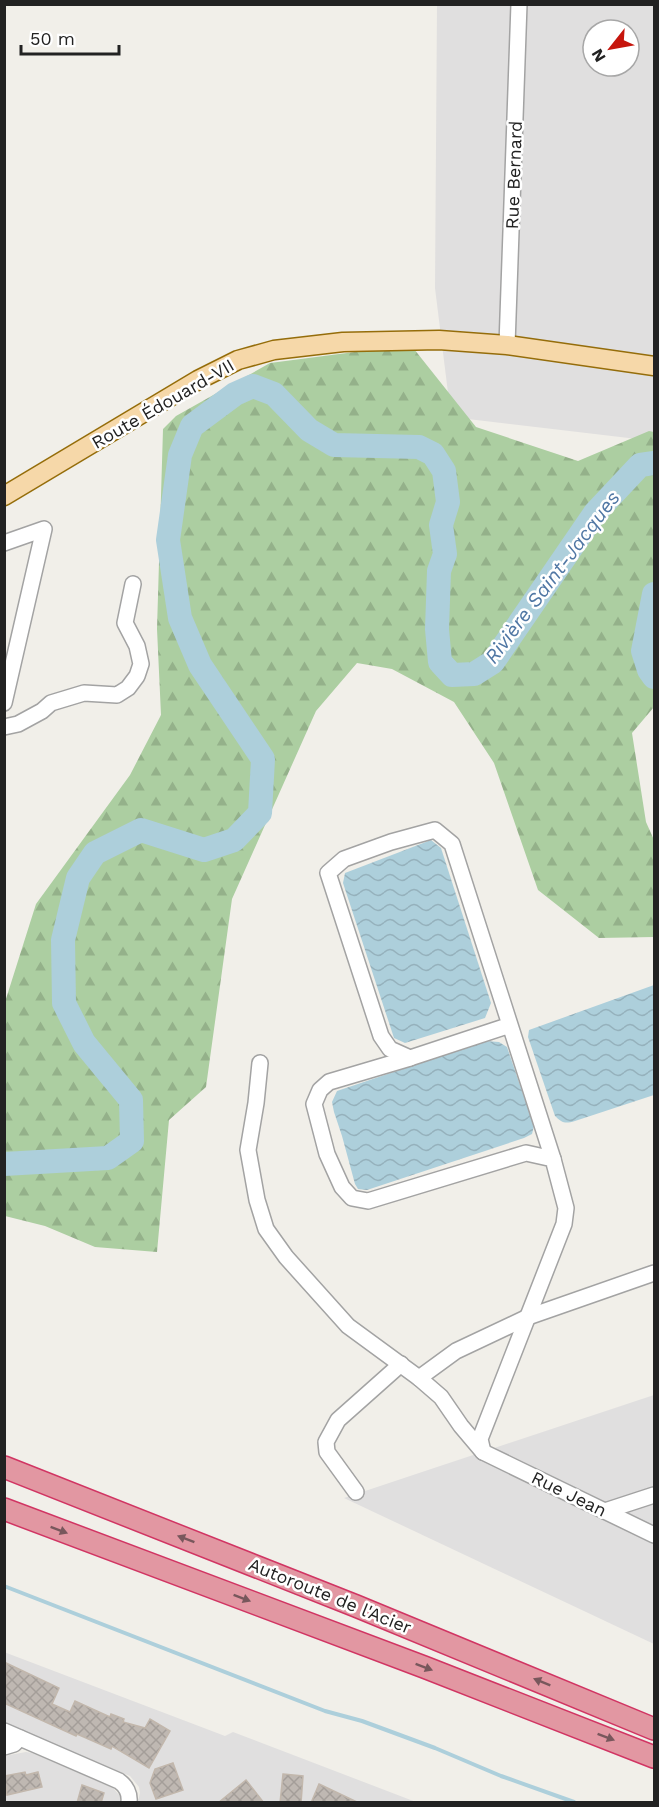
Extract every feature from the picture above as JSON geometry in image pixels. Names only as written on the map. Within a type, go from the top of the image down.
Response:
[{"type":"highway","name":"Autoroute de l'Acier","points":[[4,1467],[367,1610],[654,1729]]},
{"type":"highway","name":"Autoroute de l'Acier","points":[[4,1509],[415,1663],[654,1757]]},
{"type":"main road","name":"Route Édouard-VII","points":[[4,496],[198,380],[259,353],[314,344],[373,340],[439,340],[507,345],[654,366]]},
{"type":"street","name":"Rue Bernard","points":[[507,345],[519,4]]},
{"type":"street","points":[[4,543],[44,529],[10,649],[4,703]]},
{"type":"street","points":[[4,727],[18,724],[42,711],[51,703],[84,693],[117,696],[128,688],[141,663],[137,646],[125,623],[132,584]]},
{"type":"street","points":[[410,1058],[390,1049],[381,1036],[328,873],[344,859],[391,842],[435,830],[452,844],[553,1159],[566,1208],[564,1224],[480,1439],[483,1452]]},
{"type":"street","points":[[510,1025],[329,1082],[320,1090],[315,1104],[327,1154],[342,1187],[352,1198],[368,1202],[526,1153],[553,1159]]},
{"type":"street","points":[[260,1063],[248,1150],[256,1200],[267,1229],[286,1257],[348,1326],[401,1364],[441,1397],[460,1426],[483,1452]]},
{"type":"street","points":[[419,1378],[456,1351],[528,1317],[654,1273]]},
{"type":"street","points":[[356,1491],[327,1452],[326,1442],[338,1420],[401,1364]]},
{"type":"street","name":"Rue Jean","points":[[483,1452],[654,1535]]},
{"type":"street","points":[[605,1511],[654,1495]]},
{"type":"street","points":[[4,1731],[119,1781],[127,1790],[130,1797],[129,1803]]},
{"type":"street","points":[[4,1747],[14,1744],[20,1738]]},
{"type":"shaded area","points":[[437,5],[654,5],[654,441],[451,417],[435,288]]},
{"type":"shaded area","points":[[654,1395],[654,1644],[344,1498]]},
{"type":"shaded area","points":[[4,1652],[225,1736],[233,1732],[416,1802],[138,1802],[139,1787],[130,1776],[5,1723]]},
{"type":"shaded area","points":[[26,1752],[113,1788],[120,1796],[120,1802],[5,1802],[4,1756]]},
{"type":"green space","points":[[414,349],[476,427],[578,461],[649,431],[654,432],[654,707],[632,733],[646,822],[654,840],[654,937],[599,938],[538,890],[494,763],[454,702],[392,669],[357,663],[316,711],[232,899],[206,1087],[169,1120],[157,1252],[95,1247],[45,1226],[5,1216],[5,1002],[36,904],[130,775],[161,715],[157,629],[163,429],[176,416],[270,363],[370,350]]},
{"type":"water","points":[[431,840],[441,848],[491,1003],[485,1018],[405,1043],[394,1038],[343,883],[345,873]]},
{"type":"water","points":[[654,985],[654,1095],[572,1122],[560,1120],[555,1116],[528,1037],[529,1030]]},
{"type":"water","points":[[486,1041],[499,1042],[507,1047],[534,1126],[532,1134],[367,1190],[358,1189],[334,1112],[332,1102],[337,1091]]},
{"type":"building","points":[[4,1662],[59,1688],[52,1704],[70,1712],[75,1701],[110,1717],[111,1714],[124,1719],[123,1722],[145,1728],[150,1719],[170,1731],[149,1768],[112,1746],[111,1749],[77,1734],[76,1736],[4,1703]]},
{"type":"building","points":[[173,1763],[183,1790],[156,1799],[150,1783],[155,1769]]},
{"type":"building","points":[[25,1772],[26,1775],[38,1772],[42,1787],[7,1795],[4,1776]]},
{"type":"building","points":[[283,1774],[303,1776],[301,1803],[280,1803]]},
{"type":"building","points":[[246,1780],[264,1803],[218,1803]]},
{"type":"building","points":[[319,1784],[359,1803],[311,1803]]},
{"type":"building","points":[[82,1785],[104,1793],[101,1803],[77,1803]]},
{"type":"waterway","name":"Rivière Saint-Jacques","points":[[4,1164],[108,1158],[132,1141],[131,1100],[84,1043],[64,1003],[63,940],[78,878],[95,853],[141,830],[204,850],[234,840],[260,813],[263,759],[200,665],[180,618],[168,540],[180,455],[192,426],[235,394],[253,386],[274,394],[309,430],[334,445],[419,447],[433,454],[444,471],[448,502],[441,525],[445,554],[439,571],[437,629],[440,662],[452,675],[474,674],[493,662],[595,513],[640,465],[654,463]]},
{"type":"waterway","name":"Rivière Saint-Jacques","points":[[654,594],[643,651],[649,670],[654,677]]},
{"type":"waterway","points":[[4,1586],[325,1711],[362,1721],[574,1802]]}]
